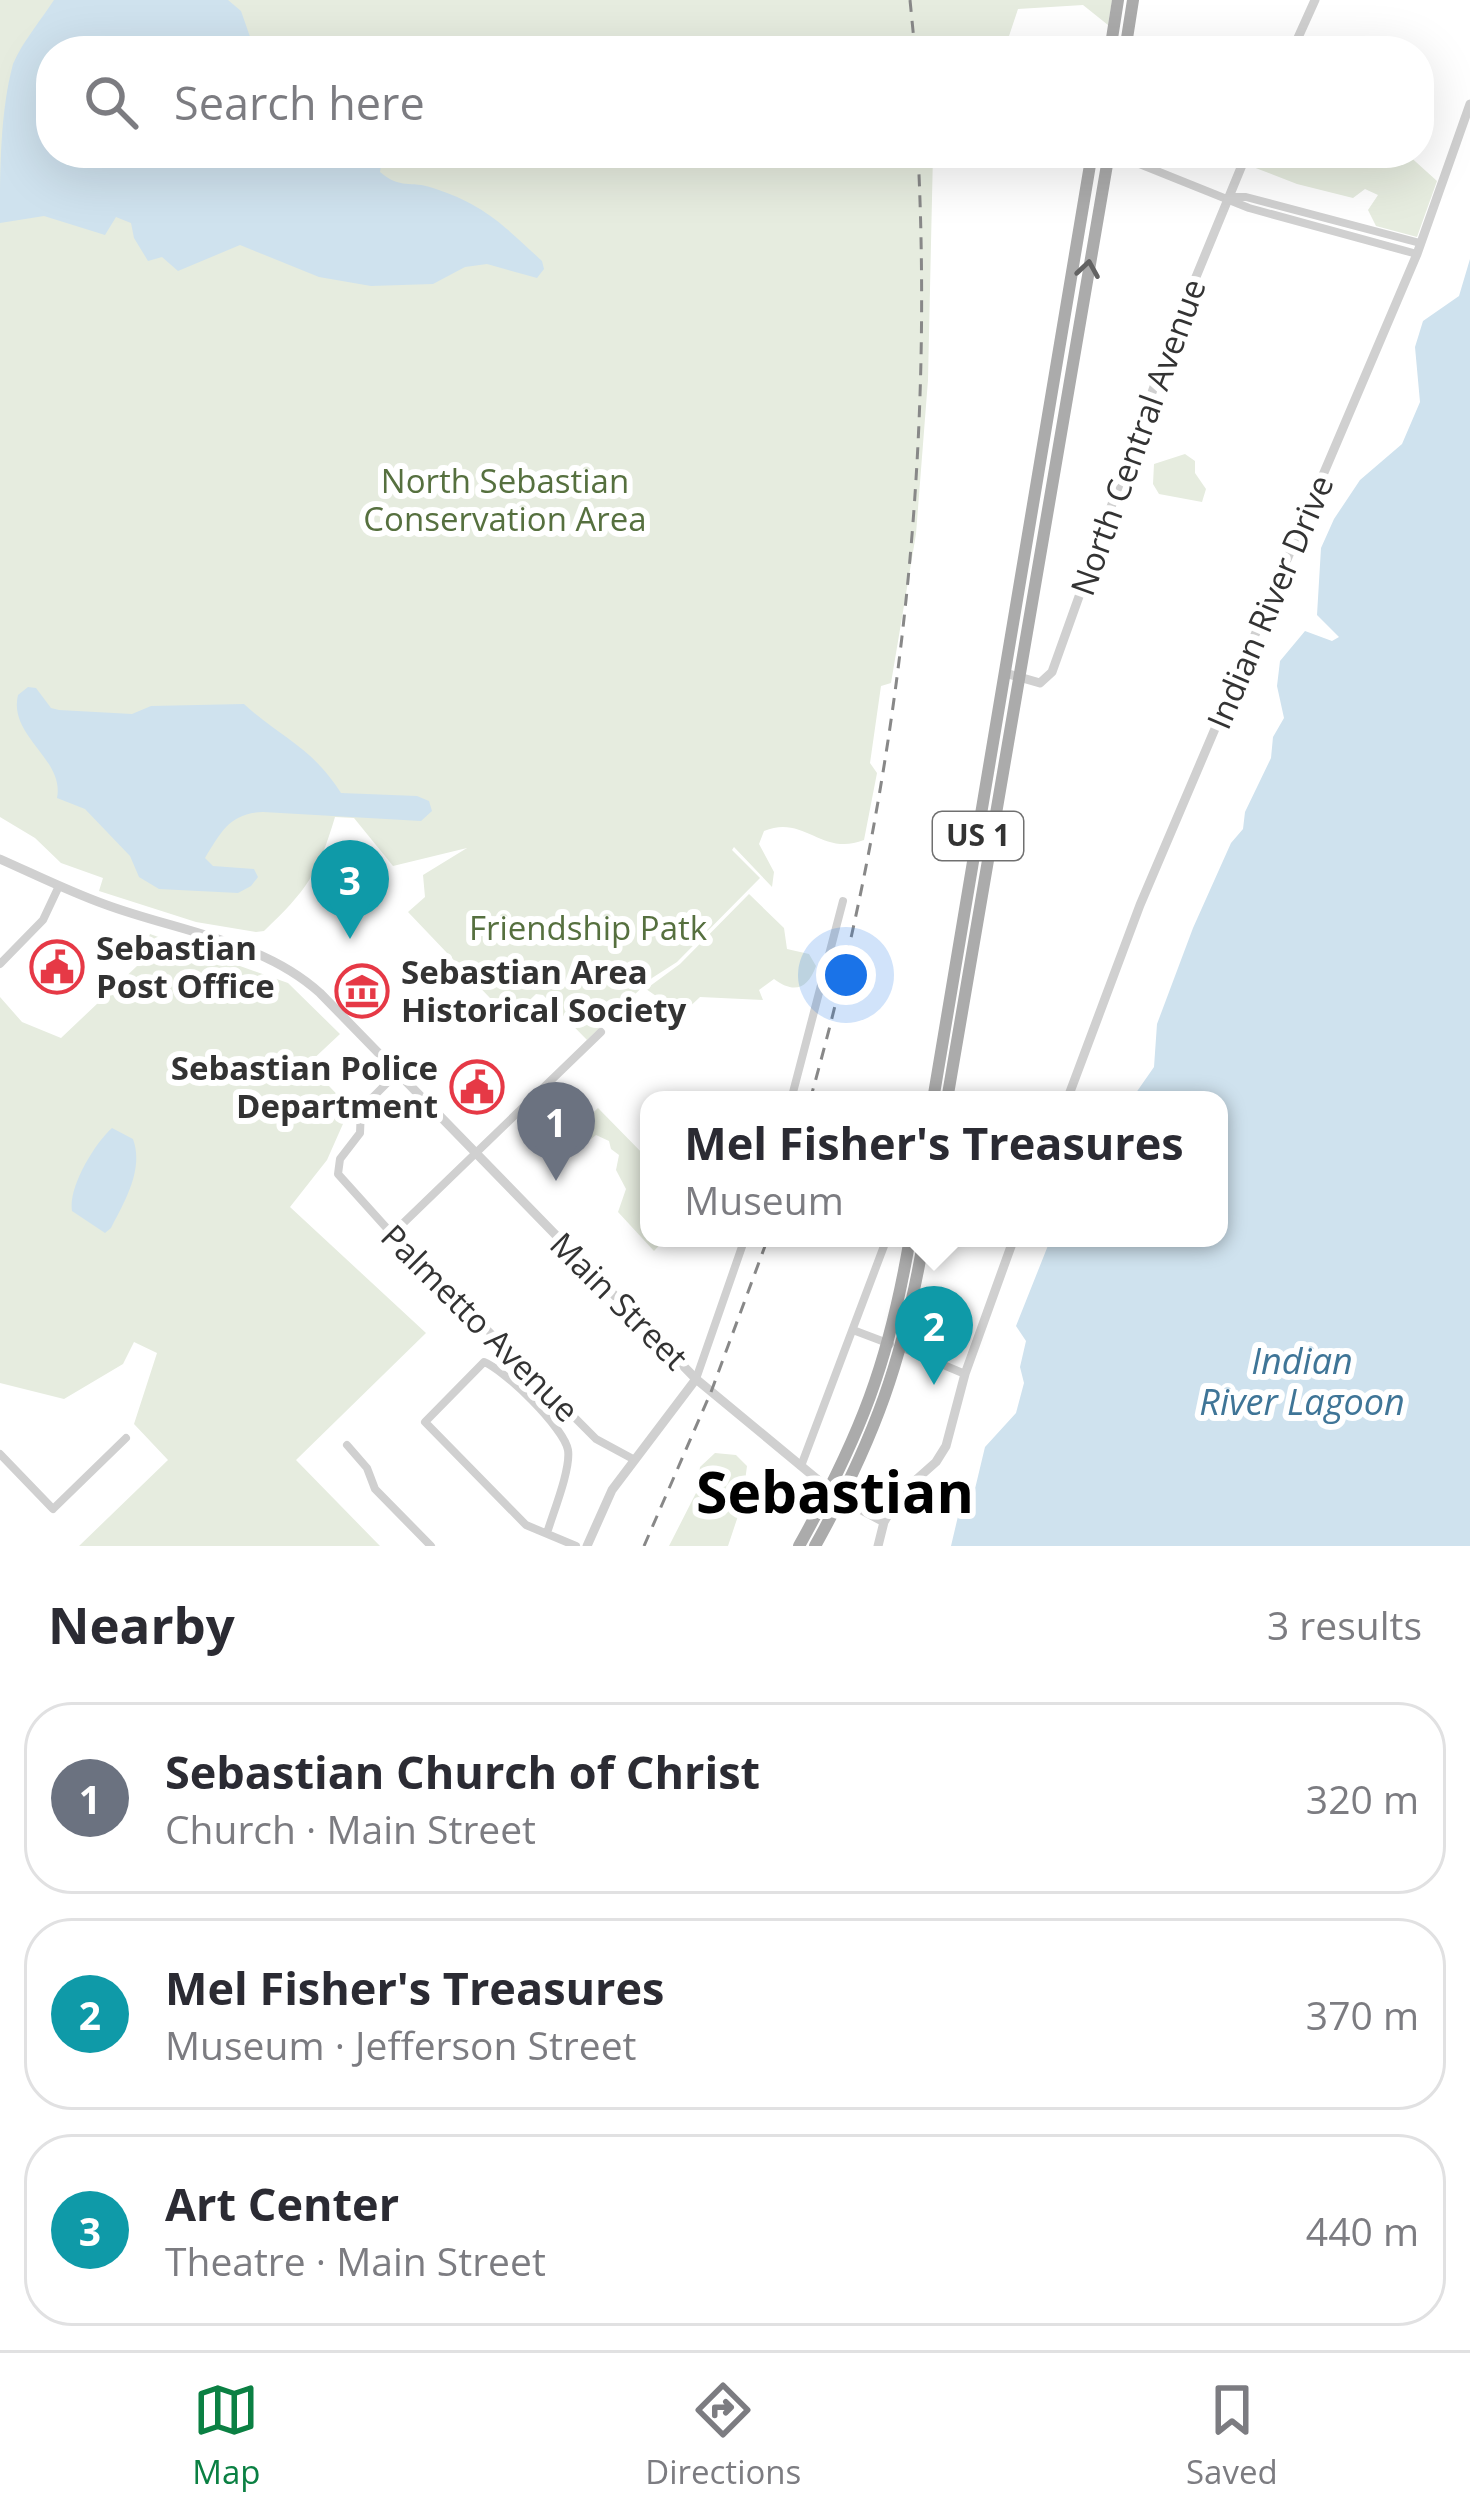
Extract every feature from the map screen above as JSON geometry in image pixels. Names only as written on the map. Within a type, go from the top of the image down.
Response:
[{"type":"main road","points":[[1112,36],[1118,0]]},
{"type":"main road","points":[[1127,36],[1133,0]]},
{"type":"main road","name":"US 1","points":[[1041,506],[1093,168]]},
{"type":"main road","points":[[1101,168],[1104,174]]},
{"type":"main road","name":"US 1","points":[[935,1091],[1106,168]]},
{"type":"main road","name":"US 1","points":[[948,1091],[1012,675]]},
{"type":"main road","points":[[896,1346],[909,1247]]},
{"type":"main road","points":[[800,1546],[876,1426],[922,1247]]},
{"type":"main road","points":[[815,1546],[836,1494]]},
{"type":"street","points":[[1299,36],[1315,0]]},
{"type":"street","name":"Indian River Drive","points":[[1070,1091],[1140,904],[1418,249],[1470,104]]},
{"type":"street","points":[[1151,168],[1250,208],[1418,249]]},
{"type":"street","name":"North Central Avenue","points":[[1012,675],[1040,683],[1052,672],[1175,328],[1240,168]]},
{"type":"street","name":"Main Street","points":[[0,859],[59,886],[291,969],[320,993],[696,1379],[836,1494],[884,1522]]},
{"type":"street","points":[[0,964],[43,920],[59,886]]},
{"type":"street","points":[[793,1091],[843,901]]},
{"type":"street","points":[[392,1234],[602,1032]]},
{"type":"street","name":"Palmetto Avenue","points":[[397,1073],[361,1109],[360,1133],[340,1159],[338,1174],[596,1439],[633,1460]]},
{"type":"street","points":[[587,1546],[612,1490],[696,1379],[743,1247]]},
{"type":"street","points":[[801,1466],[884,1247]]},
{"type":"street","points":[[878,1546],[884,1522],[900,1494],[936,1462],[946,1446],[965,1374],[1011,1247]]},
{"type":"street","points":[[853,1330],[965,1374]]},
{"type":"street","points":[[547,1533],[570,1455],[563,1437],[499,1368],[484,1362],[425,1422],[526,1525],[576,1546]]},
{"type":"street","points":[[0,1454],[53,1509],[126,1438]]},
{"type":"street","points":[[347,1445],[367,1468],[375,1490],[431,1546]]},
{"type":"green space","name":"North Sebastian Conservation Area","points":[[0,0],[1112,0],[1108,25],[1083,5],[1018,9],[1009,36],[36,36],[36,168],[933,168],[928,380],[916,534],[891,683],[881,686],[870,763],[877,773],[864,840],[836,843],[791,828],[764,831],[759,844],[774,872],[772,887],[734,847],[760,878],[677,962],[652,978],[587,1040],[543,995],[536,994],[510,1019],[408,912],[425,897],[423,875],[467,848],[393,866],[354,818],[335,817],[323,853],[301,892],[264,931],[256,932],[196,922],[99,891],[103,878],[61,863],[35,838],[0,817]]},
{"type":"green space","points":[[1256,168],[1423,168],[1437,181],[1417,237],[1376,226],[1368,210],[1378,195],[1365,189],[1353,198]]},
{"type":"green space","points":[[1185,454],[1195,461],[1195,473],[1206,489],[1202,502],[1159,494],[1153,484],[1154,464]]},
{"type":"green space","points":[[749,894],[784,928],[787,949],[809,954],[816,966],[809,980],[794,988],[774,979],[759,990],[763,1000],[700,997],[682,1014],[646,989],[680,964]]},
{"type":"green space","points":[[150,934],[288,983],[340,1034],[308,1064],[350,1108],[327,1160],[290,1207],[426,1333],[296,1460],[380,1546],[79,1546],[168,1460],[134,1424],[157,1353],[134,1342],[123,1364],[64,1399],[0,1383],[0,997],[22,1022],[61,1038],[137,966]]},
{"type":"green space","points":[[598,1108],[640,1151],[640,1236],[618,1212],[626,1189],[616,1170],[619,1155],[609,1141],[596,1135],[580,1148],[567,1138]]},
{"type":"green space","points":[[715,1453],[736,1455],[747,1466],[742,1504],[728,1546],[669,1546],[696,1493],[700,1467]]},
{"type":"water","points":[[54,0],[228,0],[241,11],[250,36],[36,36],[36,168],[381,168],[387,178],[433,188],[480,209],[542,261],[544,269],[537,278],[487,264],[465,267],[433,284],[371,286],[319,277],[240,245],[178,271],[162,257],[148,261],[131,223],[116,217],[105,235],[44,216],[0,223],[3,122],[13,64]]},
{"type":"water","name":"Indian River Lagoon","points":[[1470,259],[1470,1546],[951,1546],[959,1512],[974,1493],[985,1447],[1016,1413],[1024,1383],[1020,1367],[1026,1341],[1016,1326],[1047,1247],[1228,1247],[1228,1091],[1137,1091],[1154,1067],[1157,1024],[1193,928],[1231,843],[1243,829],[1245,812],[1271,758],[1273,737],[1284,718],[1277,686],[1280,661],[1305,631],[1332,641],[1339,637],[1317,615],[1321,548],[1360,480],[1402,444],[1420,402],[1415,347],[1423,321],[1459,296]]},
{"type":"water","points":[[28,687],[36,688],[51,708],[59,710],[132,714],[151,706],[244,704],[307,753],[341,793],[417,796],[429,801],[432,811],[421,821],[252,813],[228,826],[205,858],[213,866],[254,869],[258,877],[251,886],[238,893],[159,889],[139,877],[130,856],[85,809],[57,798],[53,771],[17,710],[18,695]]},
{"type":"water","points":[[112,1128],[133,1139],[136,1162],[127,1196],[105,1233],[72,1211],[72,1201],[84,1167]]},
{"type":"railway","points":[[910,0],[914,36]]},
{"type":"railway","points":[[812,1091],[866,867],[903,631],[920,392],[918,168]]},
{"type":"railway","points":[[644,1546],[711,1392],[765,1247]]},
{"type":"place","name":"Art Center","points":[[350,939]]},
{"type":"place","name":"Sebastian Post Office","points":[[57,967]]},
{"type":"place","name":"Sebastian Area Historical Society","points":[[362,991]]},
{"type":"place","name":"Sebastian Police Department","points":[[477,1087]]},
{"type":"place","name":"Sebastian Church of Christ","points":[[556,1181]]},
{"type":"place","name":"Mel Fisher's Treasures","points":[[934,1385]]},
{"type":"district","name":"Sebastian","points":[[835,1493]]},
{"type":"park label","name":"Friendship Patk","points":[[588,928]]}]
